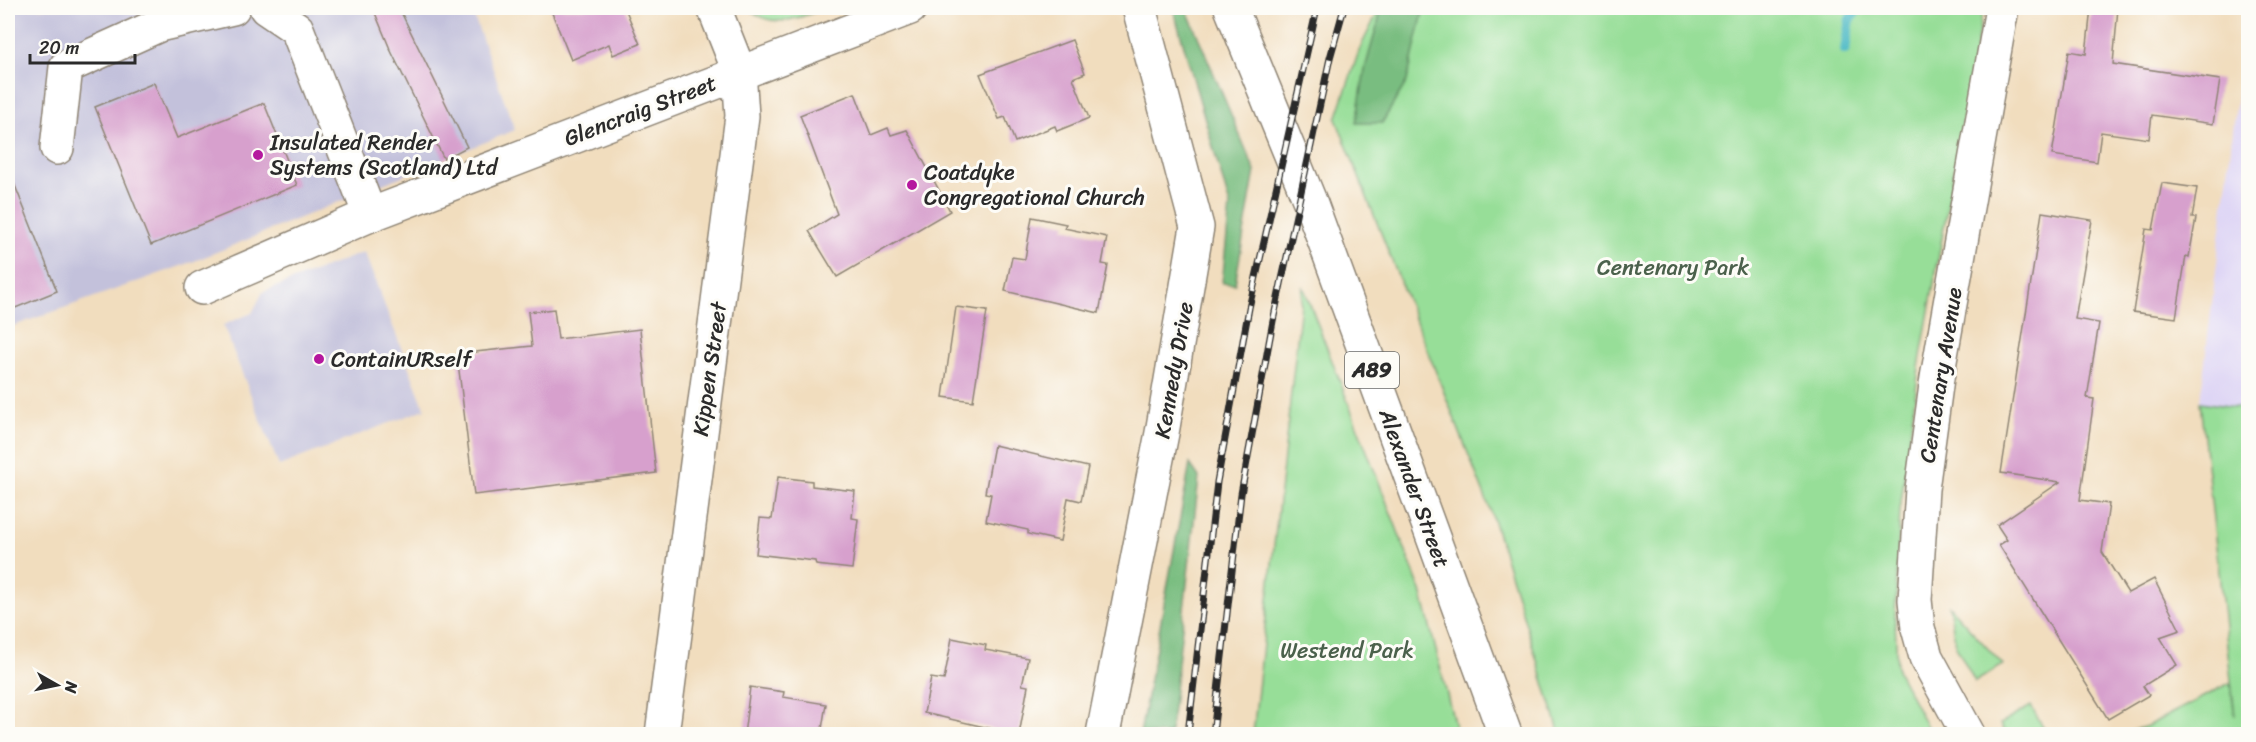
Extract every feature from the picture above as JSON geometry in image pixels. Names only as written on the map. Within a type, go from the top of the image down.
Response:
[{"type":"street","points":[[57,148],[66,68],[159,25],[233,8]]},
{"type":"street","points":[[266,8],[297,29],[370,215]]},
{"type":"street","name":"Kippen Street","points":[[662,735],[742,116],[739,71],[714,8]]},
{"type":"street","name":"Glencraig Street","points":[[202,288],[370,215],[739,71],[910,8]]},
{"type":"street","name":"Kennedy Drive","points":[[1102,735],[1162,433],[1197,227],[1138,8]]},
{"type":"street","name":"Alexander Street","points":[[1231,8],[1311,204],[1505,735]]},
{"type":"street","name":"Centenary Avenue","points":[[1968,735],[1926,657],[1918,628],[1915,600],[1922,489],[1938,375],[2002,8]]},
{"type":"shaded area","points":[[8,8],[471,8],[515,130],[192,262],[8,328]]},
{"type":"shaded area","points":[[2248,19],[2248,734],[2237,734],[2200,402]]},
{"type":"shaded area","points":[[364,252],[425,409],[279,466],[223,325],[252,313],[263,292]]},
{"type":"green space","points":[[748,8],[826,8],[795,18],[776,21],[757,15]]},
{"type":"green space","points":[[1173,8],[1186,8],[1255,171],[1235,284],[1222,283],[1230,206]]},
{"type":"green space","name":"Centenary Park","points":[[1380,8],[1983,8],[1919,367],[1900,510],[1895,618],[1897,670],[1931,734],[1560,734],[1490,509],[1336,119],[1360,48]]},
{"type":"green space","points":[[1382,8],[1424,8],[1407,81],[1382,123],[1356,123],[1365,69]]},
{"type":"green space","name":"Westend Park","points":[[1303,286],[1421,591],[1457,734],[1253,734]]},
{"type":"green space","points":[[2200,402],[2248,409],[2248,734],[2123,734],[2147,726],[2230,683],[2235,716]]},
{"type":"green space","points":[[1190,464],[1199,477],[1170,734],[1140,734]]},
{"type":"green space","points":[[1949,606],[2003,665],[1975,682],[1956,646]]},
{"type":"green space","points":[[2031,706],[2047,734],[2006,734],[2000,724]]},
{"type":"building","points":[[373,8],[399,8],[467,147],[444,159],[390,49]]},
{"type":"building","points":[[550,8],[625,8],[640,44],[613,55],[609,44],[571,60]]},
{"type":"building","points":[[2091,8],[2118,8],[2113,64],[2220,80],[2213,124],[2152,115],[2149,139],[2101,132],[2097,162],[2052,155],[2069,51],[2086,54]]},
{"type":"building","points":[[1072,40],[1085,73],[1073,78],[1089,118],[1057,131],[1055,126],[1015,142],[1005,117],[999,119],[980,74]]},
{"type":"building","points":[[154,83],[177,138],[264,103],[297,185],[151,245],[95,107]]},
{"type":"building","name":"Coatdyke Congregational Church","points":[[855,93],[871,135],[888,128],[891,135],[907,130],[950,211],[837,277],[809,231],[837,214],[800,115]]},
{"type":"building","points":[[8,168],[57,291],[8,311]]},
{"type":"building","points":[[2162,183],[2197,188],[2192,218],[2196,218],[2189,257],[2186,256],[2176,318],[2133,312],[2146,229],[2153,230]]},
{"type":"building","points":[[2042,212],[2092,220],[2075,319],[2099,323],[2087,398],[2094,399],[2080,500],[2109,504],[2102,552],[2128,593],[2154,579],[2180,630],[2160,637],[2177,665],[2143,686],[2149,695],[2108,719],[1999,545],[2007,540],[1997,525],[2060,482],[2001,473]]},
{"type":"building","points":[[1032,217],[1066,224],[1064,228],[1107,237],[1102,264],[1108,265],[1099,313],[1005,291],[1012,257],[1025,259]]},
{"type":"building","points":[[956,307],[987,311],[973,401],[943,397]]},
{"type":"building","points":[[554,309],[558,339],[640,329],[656,473],[474,495],[457,354],[532,346],[528,312]]},
{"type":"building","points":[[994,445],[1088,467],[1081,501],[1068,498],[1060,541],[1028,534],[1028,530],[986,521],[991,494],[985,493]]},
{"type":"building","points":[[778,477],[812,481],[812,486],[855,491],[852,518],[858,519],[852,569],[816,565],[815,561],[756,554],[760,518],[772,519]]},
{"type":"building","points":[[952,638],[986,645],[985,650],[1028,658],[1022,685],[1028,686],[1019,735],[924,713],[931,678],[944,680]]},
{"type":"building","points":[[750,687],[784,692],[783,697],[826,704],[821,735],[744,735]]},
{"type":"waterway","points":[[1845,50],[1850,19],[1859,8]]},
{"type":"railway","points":[[1188,734],[1217,482],[1249,308],[1317,8]]},
{"type":"railway","points":[[1213,734],[1241,494],[1273,321],[1330,58],[1344,8]]},
{"type":"place","name":"Insulated Render Systems (Scotland) Ltd","points":[[258,155]]},
{"type":"place","name":"Coatdyke Congregational Church","points":[[912,185]]},
{"type":"place","name":"ContainURself","points":[[319,359]]}]
